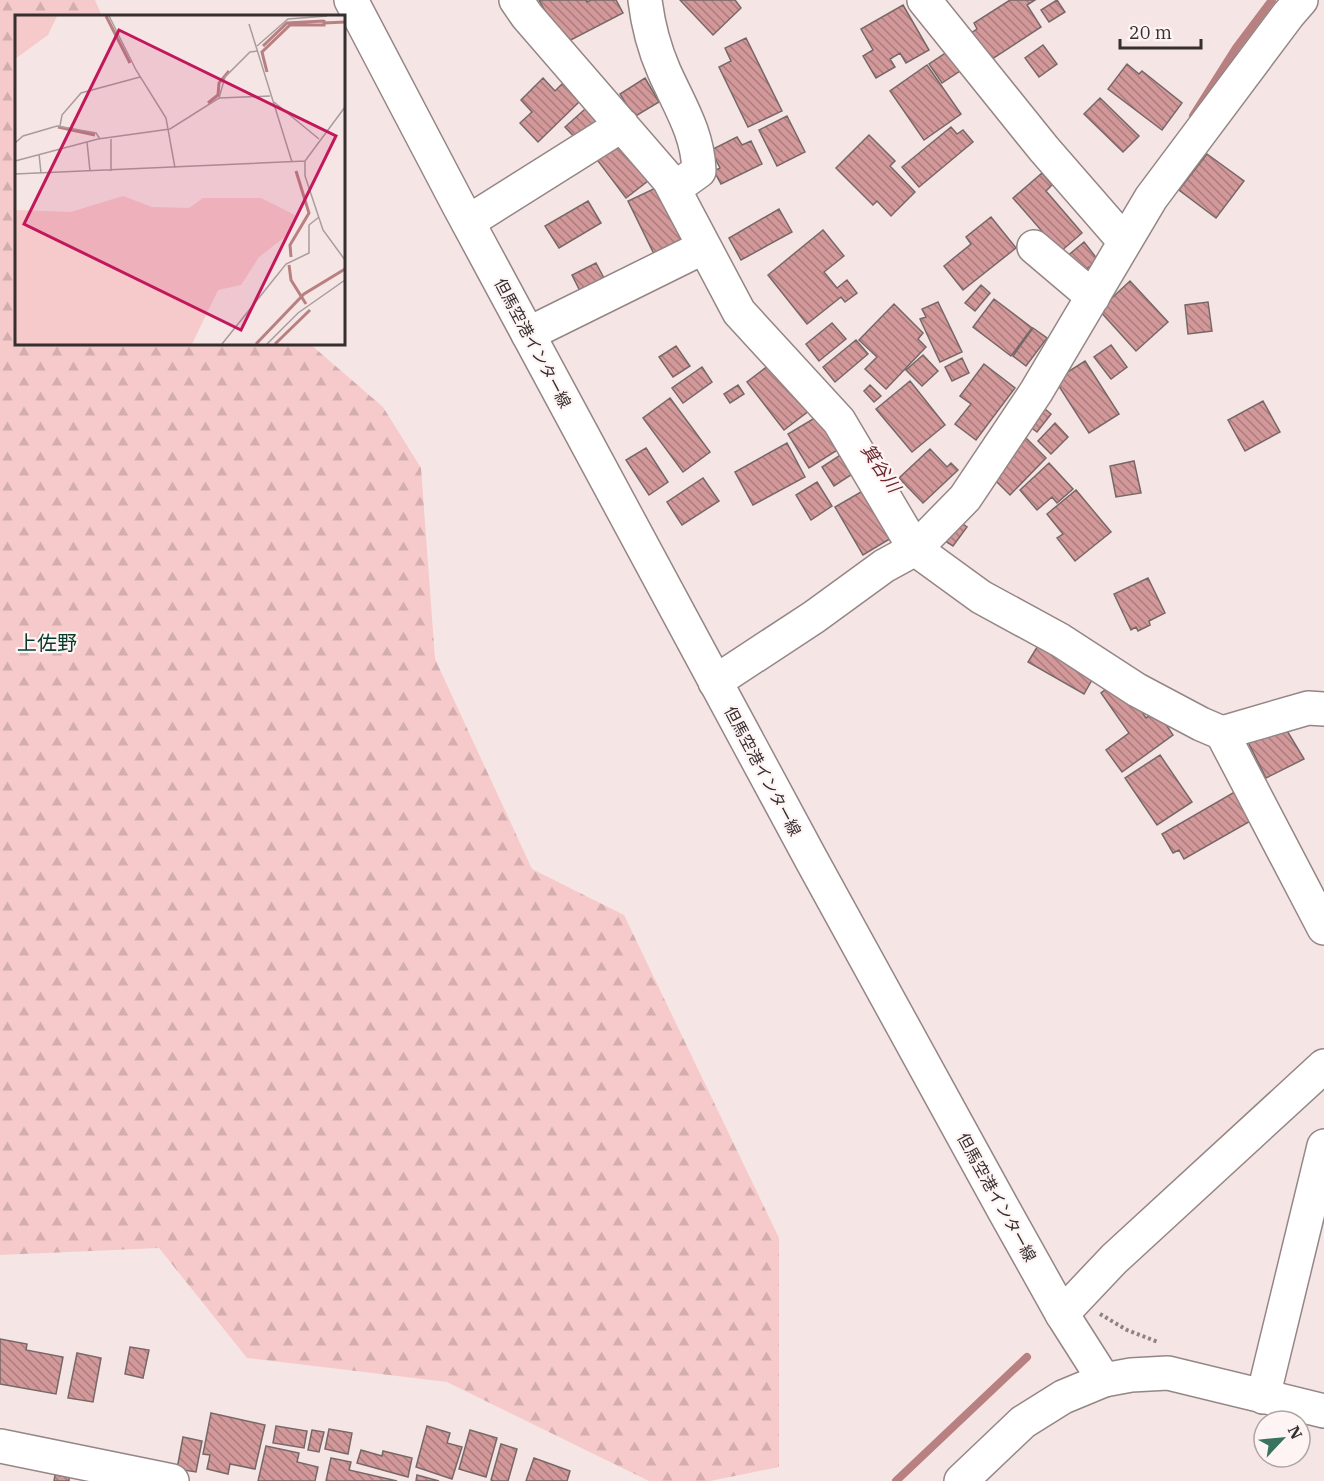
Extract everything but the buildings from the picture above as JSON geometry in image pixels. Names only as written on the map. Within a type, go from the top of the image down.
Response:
[{"type":"street","name":"但馬空港インター線","points":[[351,0],[715,682],[982,1171],[1062,1314],[1104,1380]]},
{"type":"street","points":[[516,0],[527,16],[669,180],[739,312],[840,421],[915,549],[981,597],[1060,640],[1137,690],[1222,733],[1324,928]]},
{"type":"street","points":[[645,0],[651,38],[699,151],[699,171],[674,189]]},
{"type":"street","points":[[924,0],[1044,149],[1125,242]]},
{"type":"street","points":[[715,682],[814,618],[884,566],[915,549],[965,498],[1036,392],[1151,198],[1301,0]]},
{"type":"street","points":[[468,222],[622,124]]},
{"type":"street","points":[[528,334],[704,247]]},
{"type":"street","points":[[1034,247],[1093,297]]},
{"type":"street","points":[[1222,733],[1308,708],[1324,709]]},
{"type":"street","points":[[1062,1314],[1114,1259],[1324,1066]]},
{"type":"street","points":[[1263,1397],[1324,1146]]},
{"type":"street","points":[[961,1481],[1023,1422],[1064,1397],[1104,1380],[1131,1375],[1168,1373],[1324,1411]]},
{"type":"street","points":[[0,1446],[172,1481]]},
{"type":"green space","points":[[0,0],[95,0],[102,15],[15,15],[15,345],[311,345],[383,407],[421,468],[435,659],[532,869],[624,915],[779,1238],[779,1467],[710,1481],[649,1481],[447,1382],[247,1358],[159,1248],[0,1255]]},
{"type":"waterway","points":[[1193,116],[1236,48],[1272,0]]},
{"type":"waterway","points":[[896,1481],[1027,1357]]},
{"type":"district","name":"上佐野","points":[[47,642]]},
{"type":"water label","name":"箕谷川","points":[[881,468]]}]
